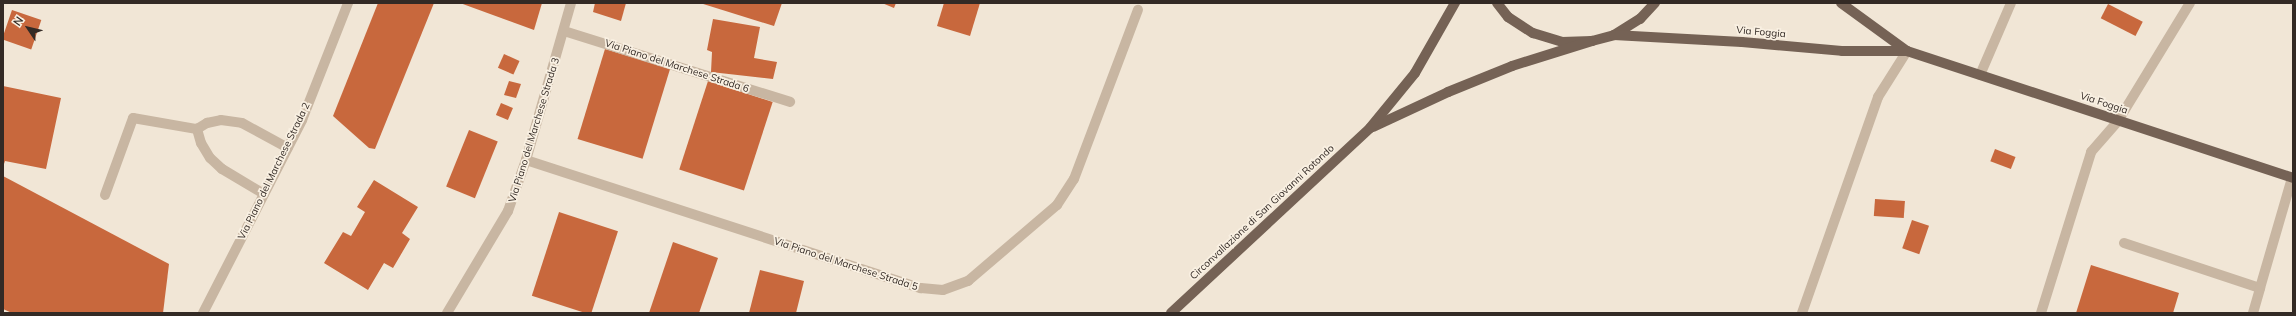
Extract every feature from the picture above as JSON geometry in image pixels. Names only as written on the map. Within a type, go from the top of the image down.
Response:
[{"type":"main road","name":"Circonvallazione di San Giovanni Rotondo","points":[[1170,313],[1370,128],[1415,73],[1455,3]]},
{"type":"main road","name":"Via Foggia","points":[[1497,3],[1508,16],[1533,33],[1562,42],[1592,41],[1614,35],[1640,19],[1655,3]]},
{"type":"main road","name":"Via Foggia","points":[[1841,3],[1907,51]]},
{"type":"main road","name":"Via Foggia","points":[[1614,35],[1742,42],[1842,50],[1907,51],[2293,178]]},
{"type":"main road","name":"Circonvallazione di San Giovanni Rotondo","points":[[1370,128],[1448,92],[1512,66],[1592,41]]},
{"type":"street","name":"Via Piano del Marchese Strada 2","points":[[202,313],[302,120],[348,3]]},
{"type":"street","name":"Via Piano del Marchese Strada 3","points":[[447,313],[508,211],[526,160],[571,3]]},
{"type":"street","points":[[1980,75],[2011,3]]},
{"type":"street","points":[[2041,313],[2091,152],[2118,121],[2190,3]]},
{"type":"street","name":"Via Piano del Marchese Strada 5","points":[[526,160],[921,288],[943,290],[968,281],[1057,205],[1074,179],[1138,10]]},
{"type":"street","name":"Via Piano del Marchese Strada 6","points":[[564,30],[790,102]]},
{"type":"street","points":[[1802,313],[1878,97],[1907,51]]},
{"type":"street","points":[[105,195],[133,118],[196,129],[207,123],[221,120],[242,123],[288,148]]},
{"type":"street","points":[[196,129],[201,143],[210,158],[222,169],[264,194]]},
{"type":"street","points":[[2253,313],[2293,178]]},
{"type":"street","points":[[2124,244],[2260,288]]},
{"type":"building","points":[[378,3],[434,3],[375,149],[369,148],[333,116]]},
{"type":"building","points":[[460,3],[542,3],[534,30]]},
{"type":"building","points":[[595,3],[626,3],[621,21],[593,12]]},
{"type":"building","points":[[700,3],[782,3],[774,26]]},
{"type":"building","points":[[882,3],[896,3],[894,8]]},
{"type":"building","points":[[944,3],[980,3],[970,36],[937,26]]},
{"type":"building","points":[[2108,4],[2143,22],[2135,36],[2101,18]]},
{"type":"building","points":[[12,10],[41,20],[31,49],[3,40]]},
{"type":"building","points":[[713,19],[760,27],[754,58],[777,62],[773,79],[711,72],[712,52],[707,50]]},
{"type":"building","points":[[605,49],[670,69],[643,159],[578,139]]},
{"type":"building","points":[[504,54],[520,61],[513,75],[498,68]]},
{"type":"building","points":[[509,81],[521,84],[516,98],[504,95]]},
{"type":"building","points":[[708,81],[773,102],[744,190],[679,169]]},
{"type":"building","points":[[3,86],[61,98],[46,169],[5,161],[3,167]]},
{"type":"building","points":[[501,103],[513,108],[508,120],[496,115]]},
{"type":"building","points":[[469,130],[498,142],[475,198],[446,187]]},
{"type":"building","points":[[1995,149],[2016,157],[2011,169],[1990,161]]},
{"type":"building","points":[[3,176],[169,264],[163,313],[12,313],[3,309]]},
{"type":"building","points":[[374,180],[418,207],[402,233],[410,239],[393,268],[384,263],[368,290],[324,263],[343,232],[351,236],[365,212],[357,207]]},
{"type":"building","points":[[1875,199],[1905,201],[1904,218],[1874,216]]},
{"type":"building","points":[[559,212],[618,231],[591,313],[585,313],[532,296]]},
{"type":"building","points":[[1912,220],[1929,226],[1919,254],[1902,248]]},
{"type":"building","points":[[673,242],[718,258],[699,313],[649,313]]},
{"type":"building","points":[[2091,265],[2179,293],[2173,313],[2076,313]]},
{"type":"building","points":[[760,270],[804,281],[796,313],[749,313]]}]
